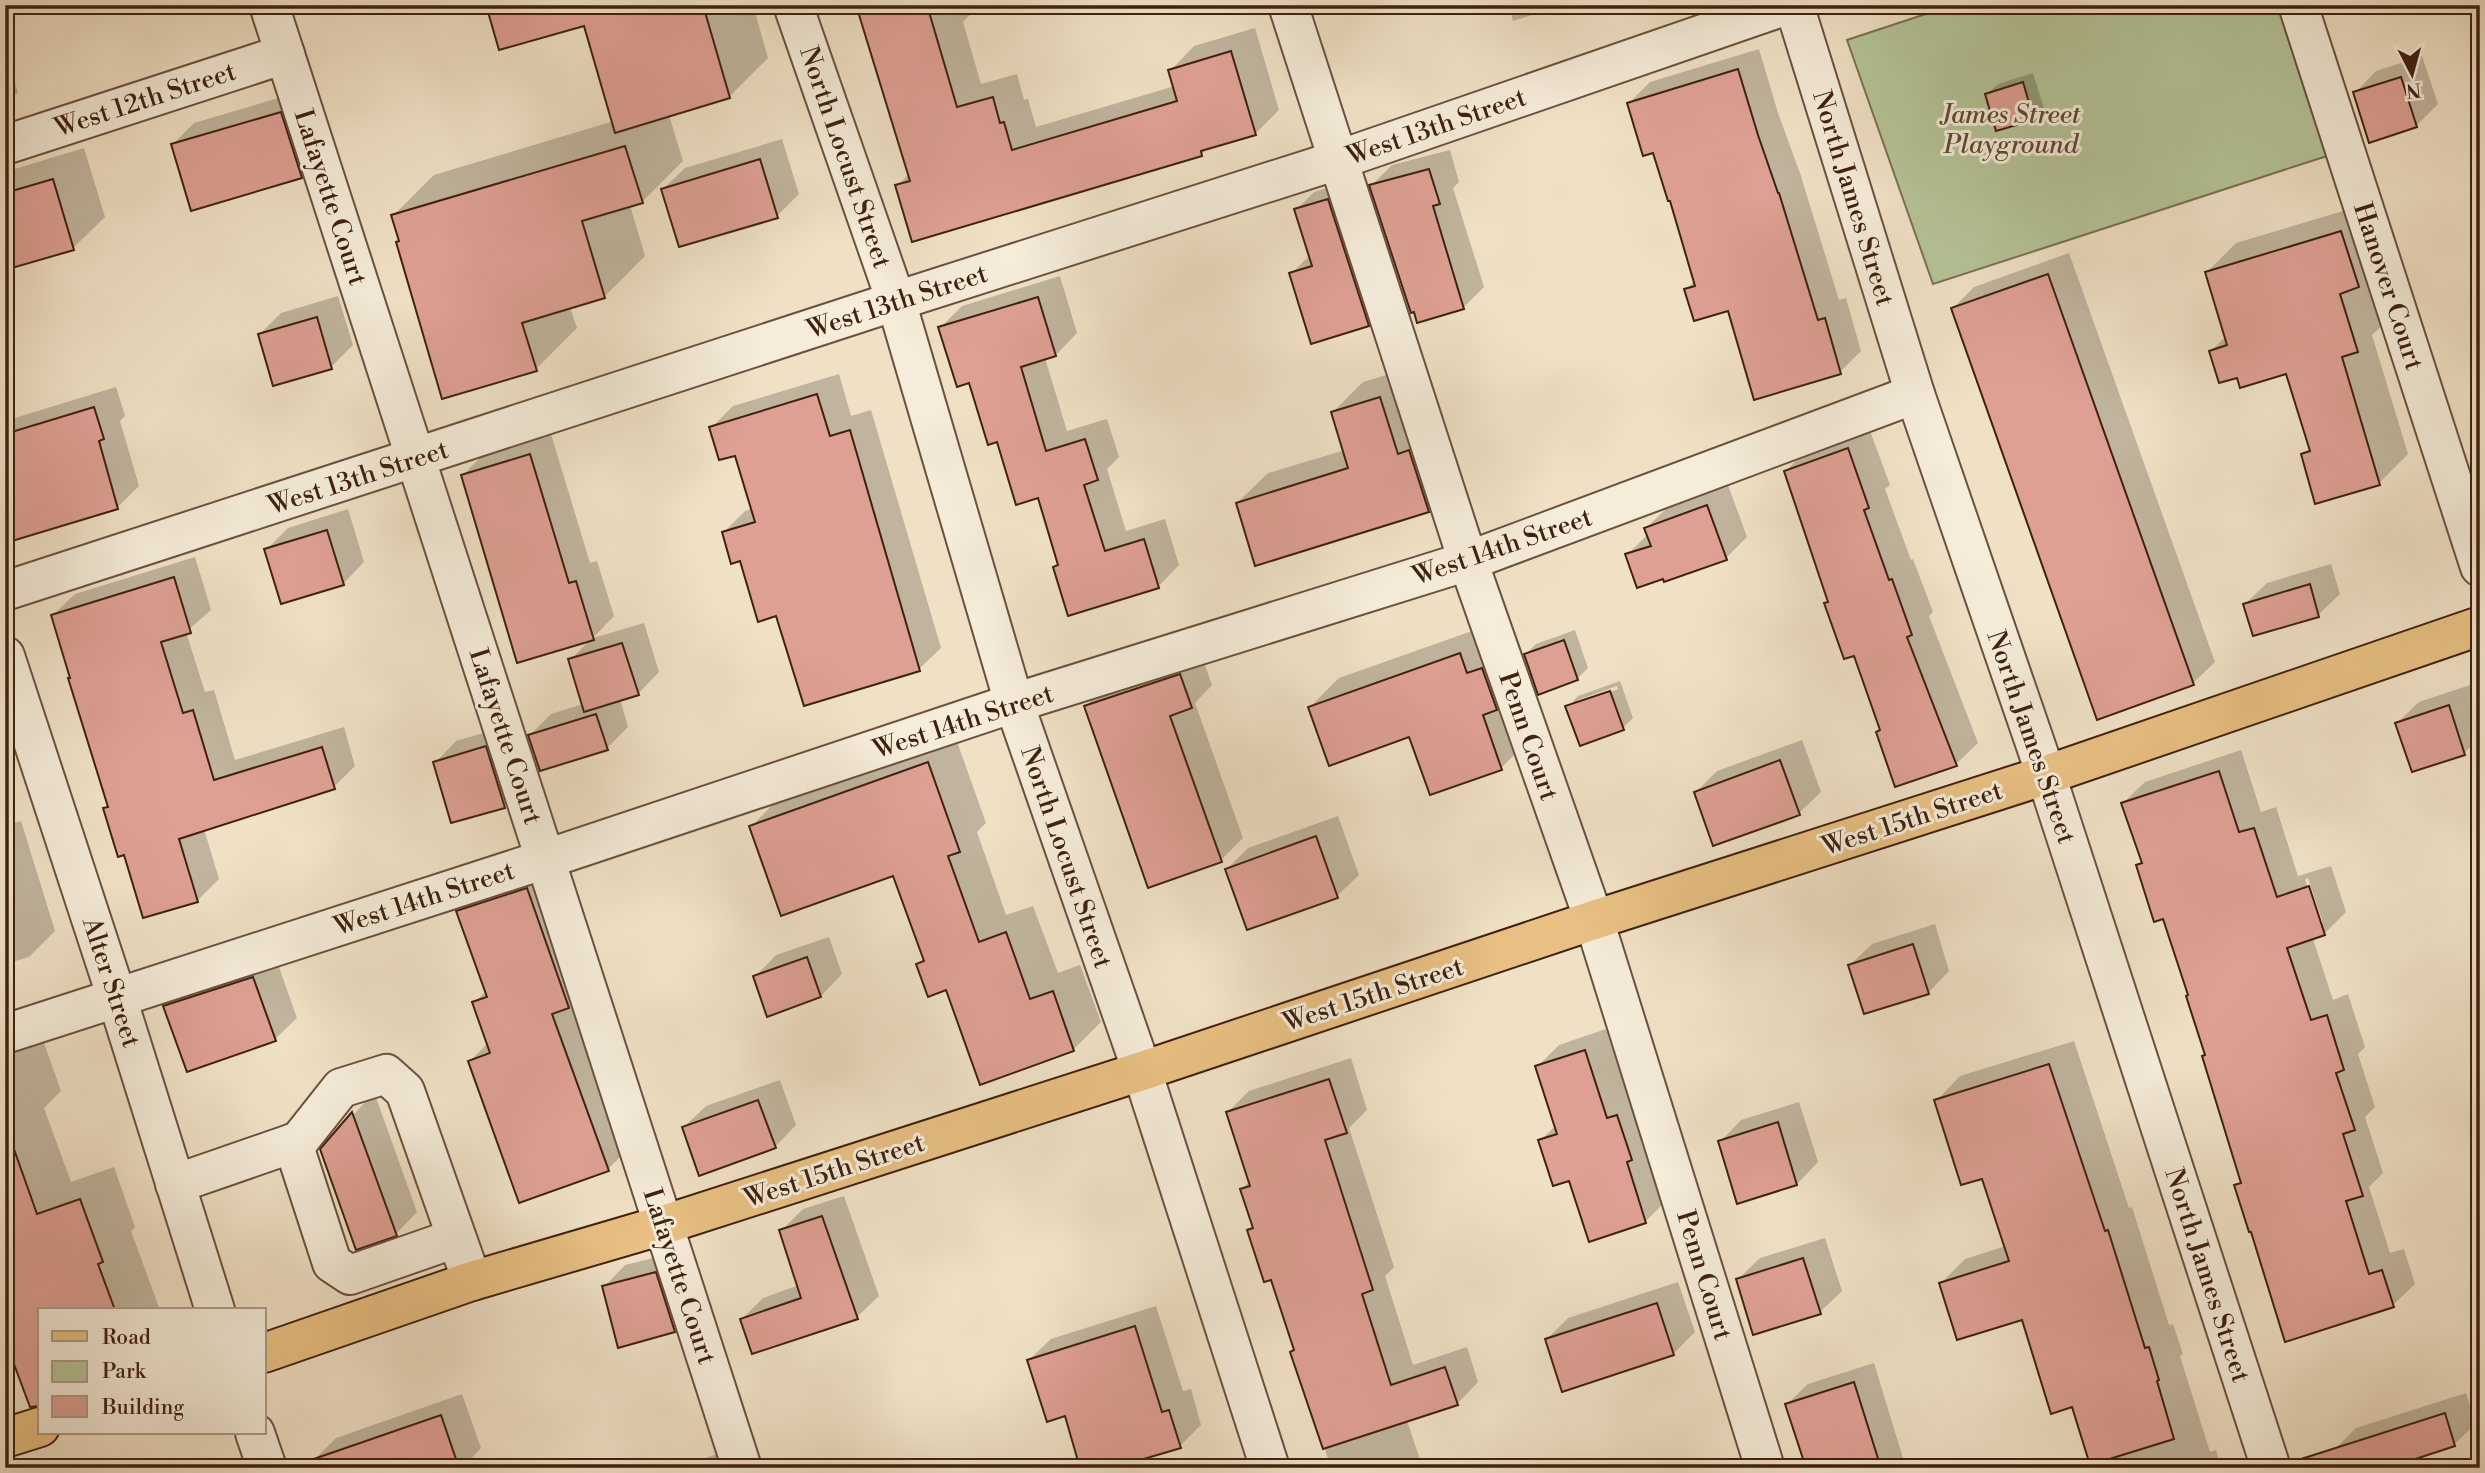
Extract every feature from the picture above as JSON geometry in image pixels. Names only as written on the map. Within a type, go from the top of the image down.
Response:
[{"type":"main road","name":"West 15th Street","points":[[266,1352],[472,1281],[663,1225],[2046,775],[2480,626]]},
{"type":"main road","points":[[5,1438],[38,1428]]},
{"type":"street","name":"Lafayette Court","points":[[269,5],[743,1468]]},
{"type":"street","name":"North Locust Street","points":[[793,5],[896,301],[1014,703],[1142,1071],[1267,1467]]},
{"type":"street","name":"Penn Court","points":[[1288,5],[1468,561],[1594,920],[1765,1468]]},
{"type":"street","name":"West 13th Street","points":[[5,591],[1338,160],[1787,5]]},
{"type":"street","name":"North James Street","points":[[1794,5],[1915,394],[2046,775],[2270,1468]]},
{"type":"street","name":"Hanover Court","points":[[2298,5],[2480,567]]},
{"type":"street","name":"West 12th Street","points":[[5,145],[285,54]]},
{"type":"street","name":"West 14th Street","points":[[5,1034],[546,859],[1014,703],[1468,561],[1915,394]]},
{"type":"street","name":"Alter Street","points":[[5,656],[214,1308]]},
{"type":"street","points":[[175,1184],[299,1141],[341,1088],[386,1074],[405,1091],[472,1281]]},
{"type":"street","points":[[293,1143],[332,1262],[350,1275],[456,1238]]},
{"type":"street","points":[[255,1434],[267,1468]]},
{"type":"green space","name":"James Street Playground","points":[[1953,5],[2278,5],[2327,156],[1933,284],[1847,40]]},
{"type":"building","points":[[486,5],[703,5],[730,98],[615,133],[584,26],[499,50]]},
{"type":"building","points":[[856,5],[927,5],[957,107],[993,97],[1000,123],[1004,122],[1012,150],[1177,101],[1168,70],[1231,51],[1256,135],[1201,151],[1202,156],[912,242],[895,185],[910,181]]},
{"type":"building","points":[[1738,69],[1818,320],[1825,318],[1841,374],[1754,400],[1728,311],[1694,321],[1684,289],[1695,286],[1670,201],[1653,153],[1643,156],[1627,103]]},
{"type":"building","points":[[2401,77],[2417,127],[2369,143],[2353,92]]},
{"type":"building","points":[[2023,82],[2034,120],[1996,131],[1985,94]]},
{"type":"building","points":[[281,112],[302,178],[191,211],[171,144]]},
{"type":"building","points":[[625,146],[643,203],[582,221],[605,298],[522,323],[537,371],[442,399],[396,242],[399,241],[391,215]]},
{"type":"building","points":[[760,159],[778,218],[679,247],[661,189]]},
{"type":"building","points":[[1429,169],[1440,204],[1433,206],[1464,309],[1417,323],[1414,312],[1411,313],[1369,185]]},
{"type":"building","points":[[53,179],[74,250],[5,270],[5,193]]},
{"type":"building","points":[[1328,199],[1369,326],[1311,344],[1289,273],[1312,266],[1294,209]]},
{"type":"building","points":[[2341,231],[2359,287],[2340,294],[2358,352],[2342,357],[2380,485],[2315,504],[2301,454],[2310,451],[2286,374],[2240,388],[2237,378],[2219,383],[2209,351],[2227,345],[2205,272]]},
{"type":"building","points":[[2048,274],[2194,685],[2097,720],[1951,308]]},
{"type":"building","points":[[1038,297],[1056,356],[1021,367],[1046,451],[1085,439],[1098,480],[1084,485],[1105,551],[1144,539],[1159,588],[1068,616],[1053,567],[1058,565],[1038,498],[1016,505],[997,442],[988,445],[969,383],[957,387],[938,327]]},
{"type":"building","points":[[317,317],[332,369],[273,386],[258,334]]},
{"type":"building","points":[[817,394],[830,436],[850,430],[920,671],[804,706],[776,616],[758,622],[740,561],[731,564],[722,532],[755,522],[735,456],[719,460],[709,427]]},
{"type":"building","points":[[1380,397],[1398,454],[1409,450],[1429,512],[1255,566],[1236,503],[1348,468],[1331,412]]},
{"type":"building","points":[[94,407],[104,439],[99,441],[118,509],[12,541],[5,519],[5,434]]},
{"type":"building","points":[[1848,448],[1869,508],[1864,510],[1912,635],[1907,637],[1957,766],[1895,787],[1876,732],[1880,730],[1854,656],[1844,659],[1824,603],[1828,602],[1784,471]]},
{"type":"building","points":[[530,454],[569,583],[576,581],[594,640],[517,663],[461,475]]},
{"type":"building","points":[[1707,505],[1727,560],[1664,582],[1663,579],[1637,588],[1625,554],[1651,546],[1644,528]]},
{"type":"building","points":[[327,530],[344,585],[281,604],[264,549]]},
{"type":"building","points":[[174,577],[191,633],[161,642],[183,713],[193,710],[214,780],[322,747],[335,789],[179,839],[198,902],[143,918],[124,855],[118,857],[103,808],[108,807],[51,615]]},
{"type":"building","points":[[2310,584],[2319,617],[2253,636],[2243,604]]},
{"type":"building","points":[[1564,640],[1578,680],[1538,695],[1524,654]]},
{"type":"building","points":[[622,643],[639,695],[584,712],[568,659]]},
{"type":"building","points":[[1460,653],[1467,673],[1482,668],[1497,710],[1483,715],[1502,770],[1430,795],[1409,737],[1329,766],[1308,707]]},
{"type":"building","points":[[1180,674],[1192,708],[1170,716],[1222,862],[1148,888],[1084,706]]},
{"type":"building","points":[[1610,691],[1624,730],[1580,746],[1565,706]]},
{"type":"building","points":[[2449,705],[2465,755],[2412,772],[2395,723]]},
{"type":"building","points":[[596,714],[608,750],[540,771],[528,735]]},
{"type":"building","points":[[486,746],[505,808],[451,823],[433,762]]},
{"type":"building","points":[[1780,760],[1800,815],[1713,846],[1694,792]]},
{"type":"building","points":[[928,762],[960,852],[948,856],[979,942],[1006,932],[1030,999],[1053,991],[1074,1051],[980,1085],[946,990],[928,997],[916,964],[924,961],[893,876],[781,916],[749,826]]},
{"type":"building","points":[[2219,771],[2239,832],[2254,828],[2277,897],[2309,886],[2325,935],[2287,948],[2311,1020],[2327,1015],[2344,1070],[2336,1073],[2355,1130],[2343,1134],[2363,1196],[2346,1201],[2369,1274],[2382,1270],[2394,1307],[2285,1342],[2234,1185],[2241,1183],[2202,1056],[2205,1055],[2186,996],[2188,995],[2163,919],[2154,922],[2136,865],[2142,863],[2121,803]]},
{"type":"building","points":[[1316,836],[1338,898],[1247,930],[1225,869]]},
{"type":"building","points":[[527,888],[569,1008],[552,1014],[609,1171],[519,1203],[468,1061],[490,1053],[472,1002],[487,997],[456,911]]},
{"type":"building","points":[[1913,944],[1929,994],[1864,1014],[1848,965]]},
{"type":"building","points":[[807,957],[821,997],[767,1017],[753,976]]},
{"type":"building","points":[[253,977],[276,1041],[187,1072],[163,1006]]},
{"type":"building","points":[[1585,1050],[1607,1118],[1617,1115],[1632,1160],[1627,1162],[1646,1223],[1589,1242],[1569,1181],[1553,1186],[1538,1140],[1557,1134],[1535,1066]]},
{"type":"building","points":[[2049,1064],[2105,1231],[2108,1230],[2145,1348],[2149,1347],[2174,1439],[2090,1465],[2072,1407],[2051,1414],[2022,1320],[1957,1340],[1939,1283],[2009,1261],[1982,1179],[1961,1185],[1934,1100]]},
{"type":"building","points":[[1329,1079],[1347,1133],[1325,1140],[1373,1290],[1362,1294],[1391,1385],[1445,1367],[1458,1405],[1323,1449],[1290,1352],[1294,1350],[1271,1280],[1264,1282],[1247,1230],[1253,1228],[1240,1189],[1250,1186],[1226,1112]]},
{"type":"building","points":[[758,1100],[776,1148],[699,1176],[682,1127]]},
{"type":"building","points":[[352,1112],[397,1236],[356,1250],[320,1149]]},
{"type":"building","points":[[1778,1122],[1797,1185],[1737,1204],[1718,1141]]},
{"type":"building","points":[[10,1138],[37,1214],[80,1199],[103,1262],[98,1264],[114,1308],[38,1308],[38,1406],[30,1407],[5,1340],[5,1139]]},
{"type":"building","points":[[822,1216],[858,1319],[752,1354],[740,1319],[801,1298],[779,1230]]},
{"type":"building","points":[[1803,1258],[1821,1314],[1753,1335],[1736,1279]]},
{"type":"building","points":[[656,1272],[675,1332],[618,1348],[602,1286]]},
{"type":"building","points":[[1657,1303],[1674,1355],[1562,1392],[1545,1339]]},
{"type":"building","points":[[1135,1326],[1162,1412],[1169,1410],[1181,1448],[1113,1468],[1080,1468],[1065,1416],[1047,1422],[1027,1360]]},
{"type":"building","points":[[1854,1382],[1881,1468],[1806,1468],[1785,1404]]},
{"type":"building","points":[[2445,1413],[2455,1446],[2388,1468],[2299,1468],[2298,1460]]},
{"type":"building","points":[[441,1415],[459,1468],[305,1468],[305,1462]]}]
